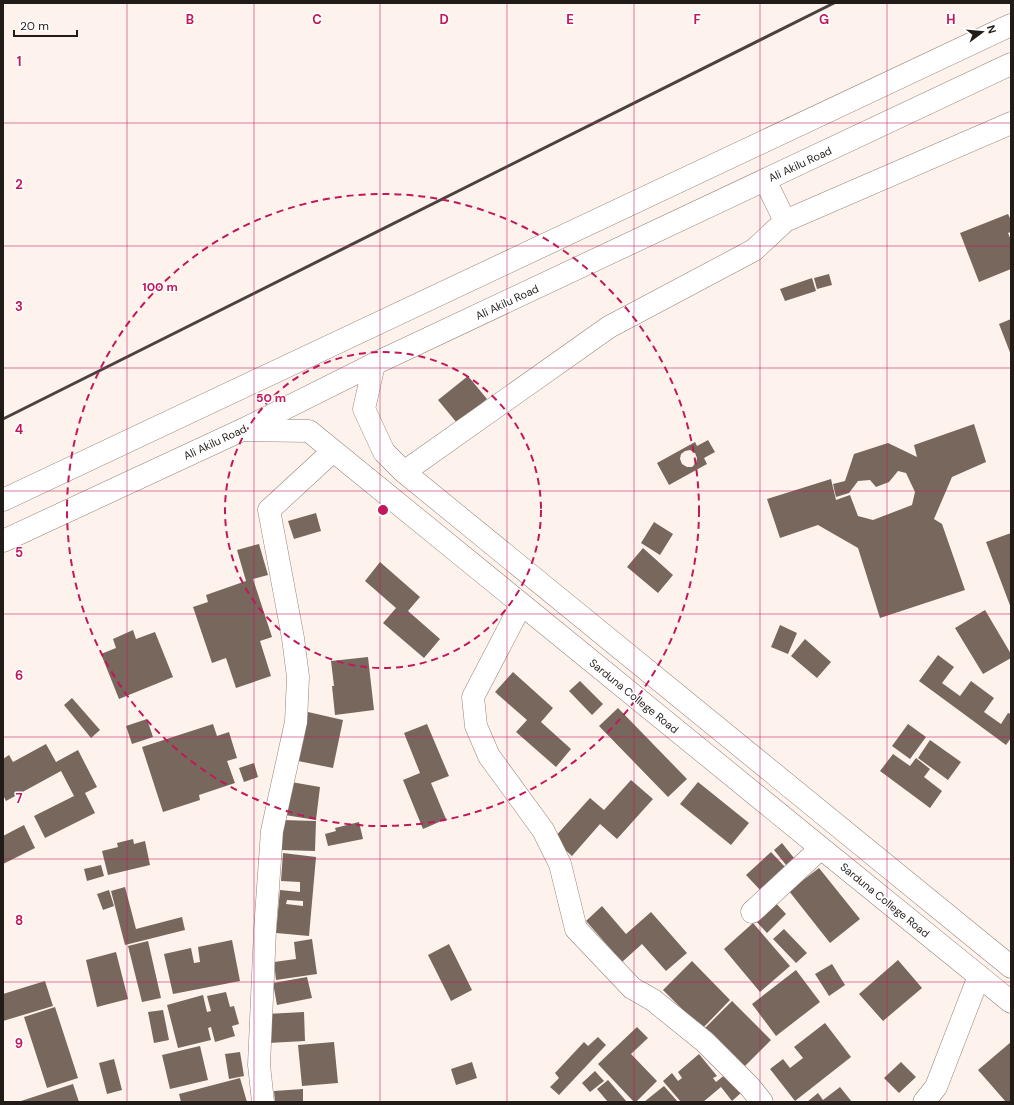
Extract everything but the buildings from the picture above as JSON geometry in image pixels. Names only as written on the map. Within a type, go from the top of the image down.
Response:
[{"type":"street","points":[[3,500],[1011,25]]},
{"type":"street","name":"Ali Akilu Road","points":[[3,541],[242,430],[374,364],[1011,64]]},
{"type":"street","points":[[404,472],[609,327],[754,250],[785,222],[1011,123]]},
{"type":"street","points":[[765,180],[785,222]]},
{"type":"street","points":[[374,364],[364,409],[384,452],[404,472],[1011,968]]},
{"type":"street","name":"Sarduna College Road","points":[[242,430],[309,431],[521,605],[1011,1002]]},
{"type":"street","points":[[263,1102],[259,1065],[265,930],[272,831],[296,722],[298,677],[293,638],[269,510],[333,451]]},
{"type":"street","points":[[521,605],[472,697],[476,726],[489,756],[543,830],[557,857],[576,929],[632,988],[654,1000],[705,1042],[750,1087],[762,1102]]},
{"type":"street","points":[[752,912],[821,848]]},
{"type":"street","points":[[924,1102],[936,1087],[979,976]]},
{"type":"railway","points":[[3,419],[834,3]]}]
